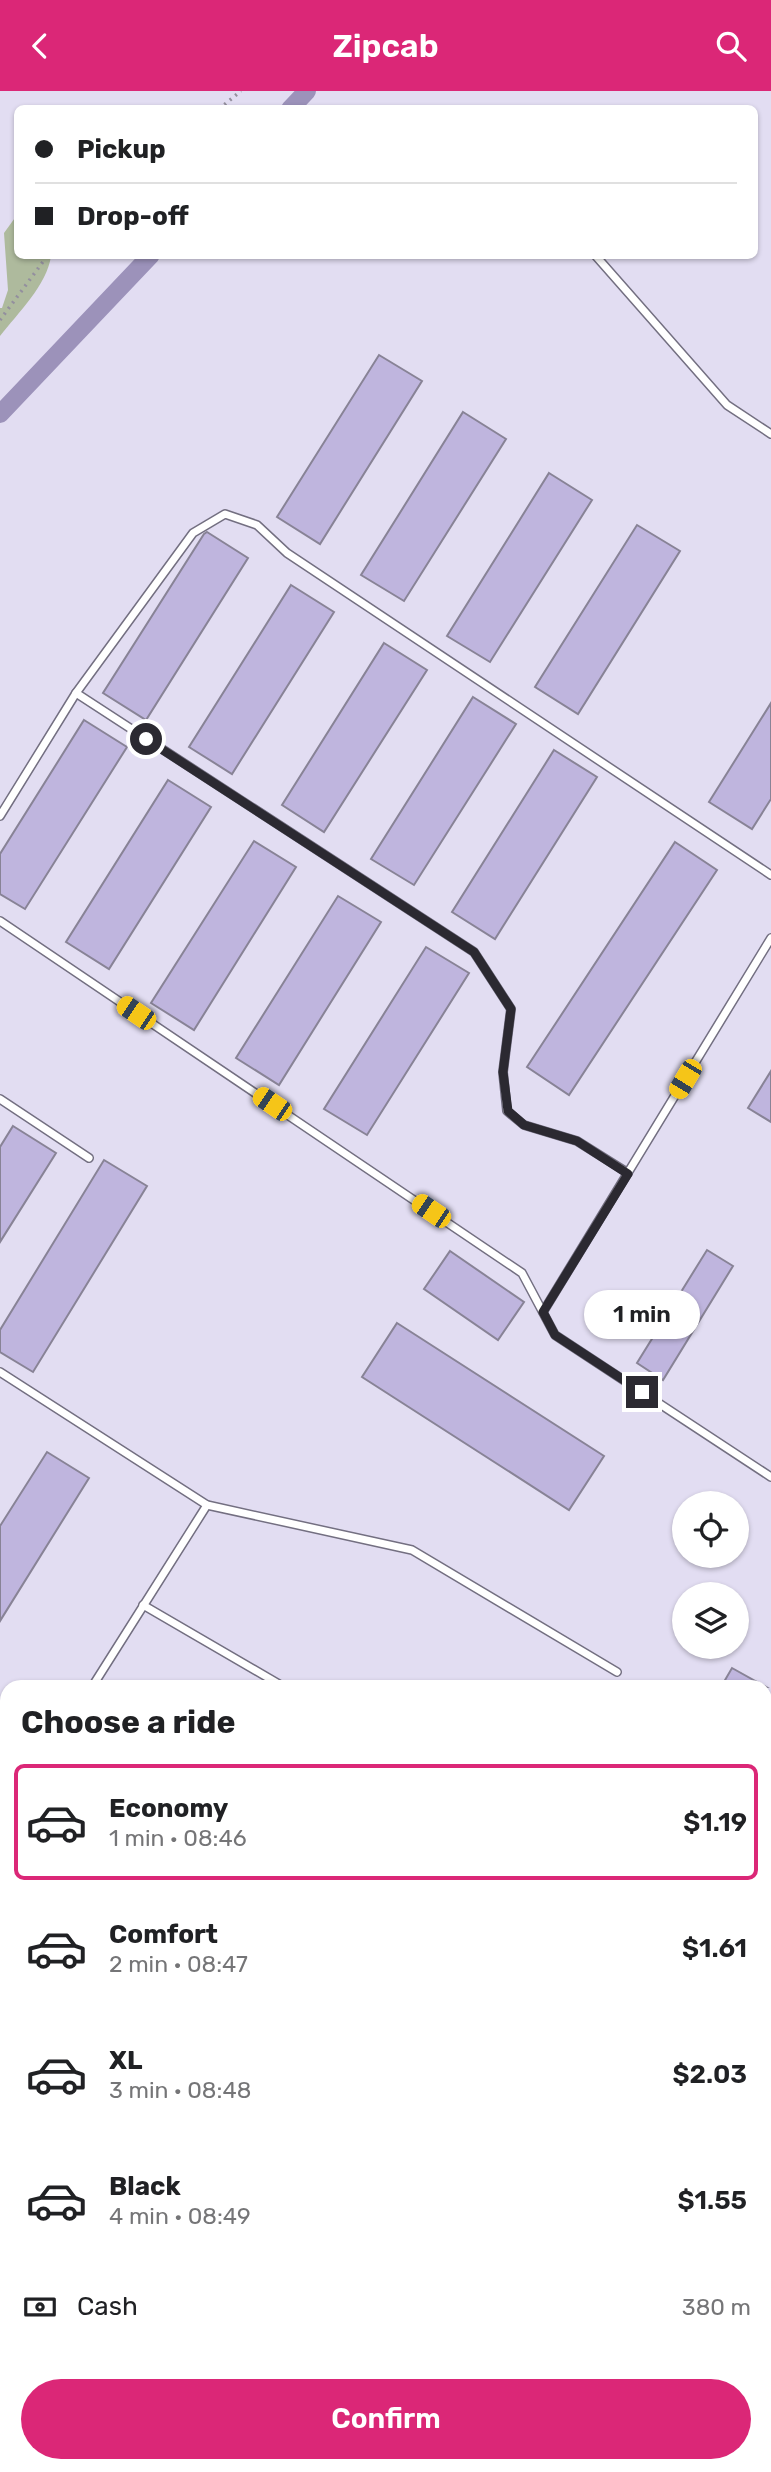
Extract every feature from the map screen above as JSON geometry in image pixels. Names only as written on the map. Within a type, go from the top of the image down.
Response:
[{"type":"lane","points":[[599,259],[727,405],[771,434]]},
{"type":"lane","points":[[0,816],[76,693],[193,533],[225,514],[257,525],[287,553],[771,875]]},
{"type":"lane","points":[[76,693],[474,952],[511,1009],[503,1072],[508,1111],[524,1125],[577,1141],[628,1174]]},
{"type":"lane","points":[[0,921],[522,1273],[555,1335],[771,1477]]},
{"type":"lane","points":[[543,1312],[771,938]]},
{"type":"lane","points":[[0,1099],[89,1158]]},
{"type":"lane","points":[[0,1372],[207,1505],[412,1550],[617,1672]]},
{"type":"lane","points":[[96,1680],[207,1505]]},
{"type":"lane","points":[[143,1605],[272,1680]]},
{"type":"path","points":[[224,105],[241,91]]},
{"type":"path","points":[[0,320],[45,259]]},
{"type":"green space","points":[[14,219],[14,259],[50,259],[38,288],[0,336],[0,308],[8,290],[4,233]]},
{"type":"building","points":[[379,355],[422,381],[320,544],[277,517]]},
{"type":"building","points":[[463,412],[506,439],[404,601],[361,575]]},
{"type":"building","points":[[549,473],[592,500],[490,662],[447,636]]},
{"type":"building","points":[[637,525],[680,551],[578,714],[535,687]]},
{"type":"building","points":[[207,532],[248,558],[146,720],[103,693]]},
{"type":"building","points":[[291,585],[334,612],[232,774],[189,747]]},
{"type":"building","points":[[384,643],[427,670],[324,832],[282,805]]},
{"type":"building","points":[[473,697],[516,724],[414,885],[371,859]]},
{"type":"building","points":[[771,703],[771,799],[752,829],[709,802]]},
{"type":"building","points":[[84,720],[127,747],[25,909],[0,894],[0,854]]},
{"type":"building","points":[[554,750],[597,777],[495,939],[452,912]]},
{"type":"building","points":[[168,780],[211,807],[109,969],[66,942]]},
{"type":"building","points":[[254,841],[296,867],[194,1030],[151,1003]]},
{"type":"building","points":[[675,842],[717,870],[569,1095],[527,1067]]},
{"type":"building","points":[[338,896],[381,922],[279,1085],[236,1058]]},
{"type":"building","points":[[426,947],[469,973],[367,1135],[324,1109]]},
{"type":"building","points":[[771,1071],[771,1122],[748,1108]]},
{"type":"building","points":[[13,1126],[56,1153],[0,1242],[0,1147]]},
{"type":"building","points":[[104,1160],[147,1186],[33,1372],[0,1352],[0,1330]]},
{"type":"building","points":[[707,1250],[733,1266],[663,1380],[637,1363]]},
{"type":"building","points":[[450,1251],[524,1302],[498,1340],[424,1289]]},
{"type":"building","points":[[397,1323],[604,1456],[569,1510],[362,1377]]},
{"type":"building","points":[[47,1452],[89,1478],[0,1621],[0,1526]]},
{"type":"building","points":[[732,1668],[753,1680],[725,1680]]},
{"type":"waterway","points":[[294,105],[307,91]]},
{"type":"waterway","points":[[0,414],[147,259]]},
{"type":"route","points":[[146,739],[474,952],[511,1009],[503,1072],[508,1111],[524,1125],[577,1141],[628,1174],[543,1312],[555,1335],[642,1392]]}]
